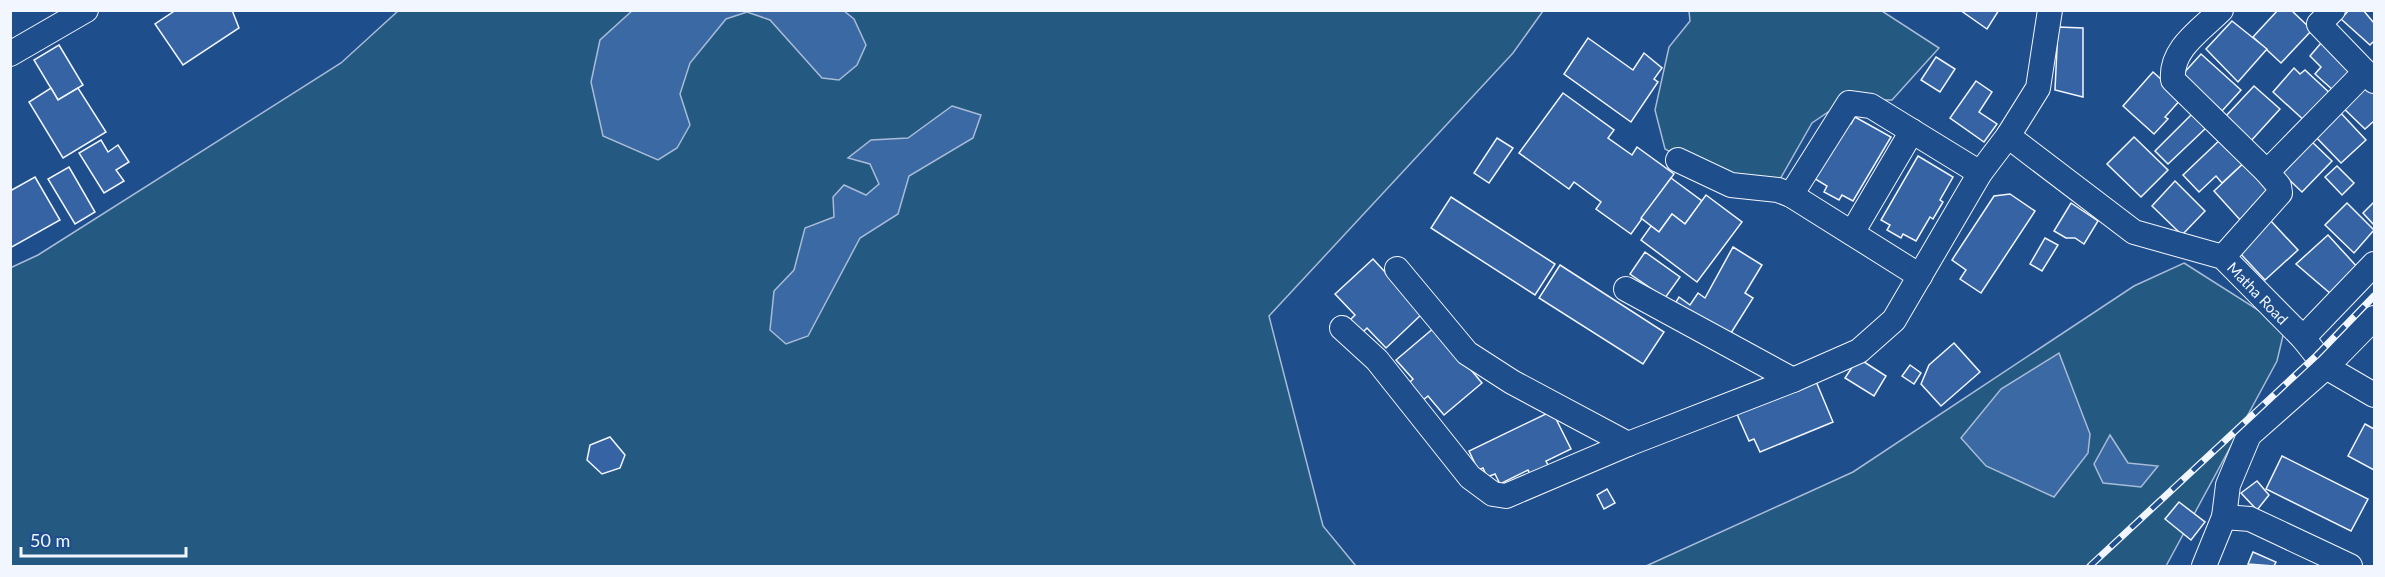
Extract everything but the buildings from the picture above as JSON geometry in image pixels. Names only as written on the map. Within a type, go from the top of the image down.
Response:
[{"type":"street","points":[[10,54],[86,10]]},
{"type":"street","points":[[1342,328],[1377,360],[1470,477],[1492,494],[1506,496],[1859,351],[1894,320],[1980,173],[2008,136],[2038,88],[2050,10]]},
{"type":"street","points":[[2221,10],[2179,51],[2172,68],[2173,80],[2279,186],[2278,199],[2223,256]]},
{"type":"street","points":[[2267,172],[2370,76],[2321,15]]},
{"type":"street","points":[[1791,195],[1849,103],[1871,106],[1980,173]]},
{"type":"street","points":[[1852,233],[1912,131]]},
{"type":"street","name":"Matha Road","points":[[2008,136],[2134,232],[2161,242],[2223,256],[2302,338],[2326,367],[2374,395]]},
{"type":"street","points":[[1678,160],[1731,185],[1778,190],[1791,195],[1920,276]]},
{"type":"street","points":[[2302,338],[2374,264]]},
{"type":"street","points":[[1397,269],[1467,353],[1512,382],[1628,444]]},
{"type":"street","points":[[1626,289],[1793,380]]},
{"type":"street","points":[[2204,567],[2224,517],[2228,485],[2249,435],[2326,367],[2374,318]]},
{"type":"street","points":[[2224,517],[2250,519],[2350,567]]},
{"type":"shaded area","points":[[633,10],[844,11],[854,19],[866,45],[857,65],[839,80],[822,78],[770,20],[747,12],[726,19],[690,63],[680,94],[690,125],[677,148],[658,160],[603,136],[591,82],[600,40]]},
{"type":"shaded area","points":[[398,11],[1543,11],[1513,53],[1269,316],[1323,526],[1356,566],[11,566],[10,268],[38,255],[341,63]]},
{"type":"shaded area","points":[[1689,11],[1882,11],[1939,48],[1892,100],[1846,100],[1812,123],[1775,188],[1724,181],[1665,149],[1655,110],[1669,47],[1690,21]]},
{"type":"shaded area","points":[[952,106],[981,115],[973,138],[909,176],[898,214],[860,238],[808,336],[786,344],[770,330],[774,291],[794,270],[805,228],[834,217],[833,197],[844,185],[866,195],[879,184],[870,164],[848,158],[871,140],[908,138]]},
{"type":"shaded area","points":[[2184,263],[2285,327],[2277,361],[2166,566],[1646,566],[1853,472],[2134,286]]},
{"type":"shaded area","points":[[2059,353],[2090,434],[2088,453],[2054,497],[1986,466],[1961,438],[2001,389]]},
{"type":"shaded area","points":[[2110,435],[2128,463],[2158,466],[2141,487],[2103,483],[2094,464]]},
{"type":"railway","points":[[2090,566],[2317,355],[2374,296]]}]
